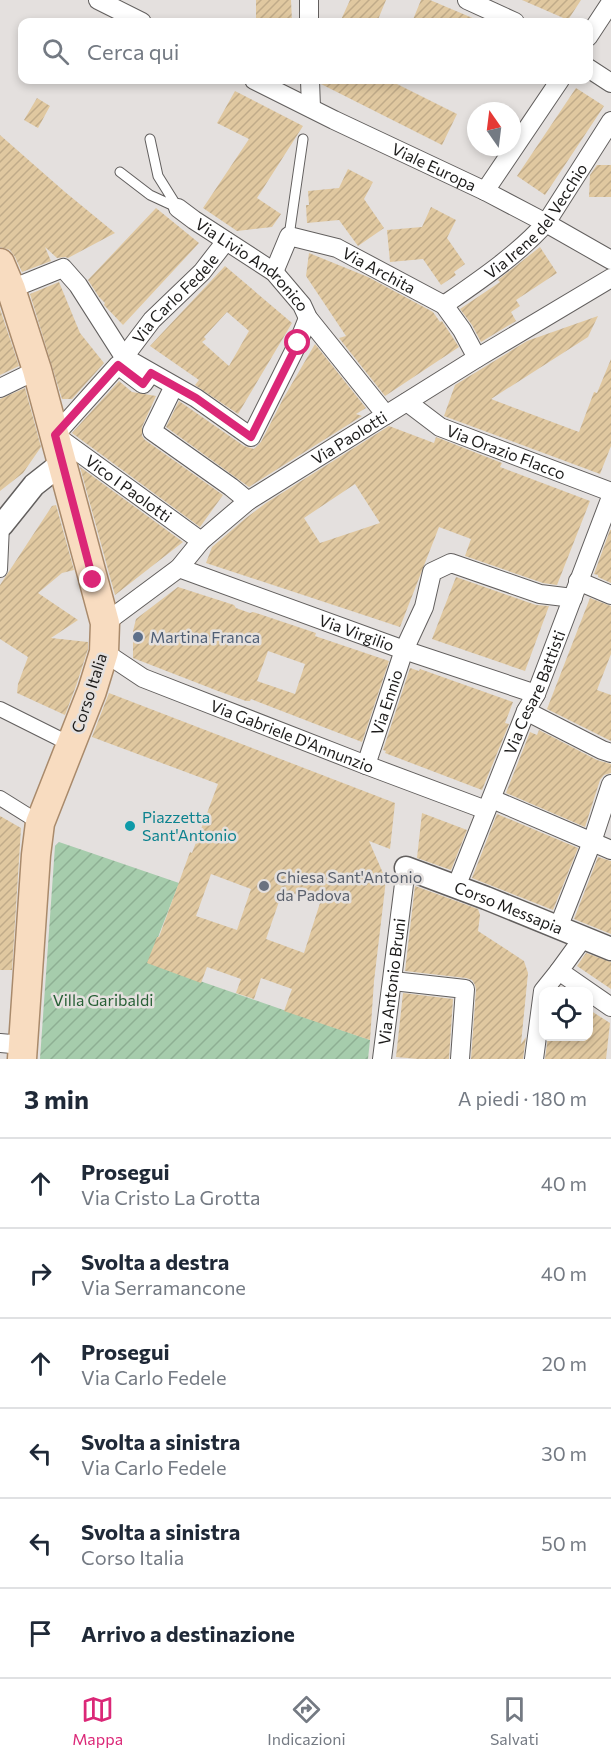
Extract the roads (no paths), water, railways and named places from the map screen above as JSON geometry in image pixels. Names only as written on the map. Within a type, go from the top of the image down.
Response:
[{"type":"main road","name":"Corso Italia","points":[[0,263],[37,370],[105,623],[104,652],[92,691],[40,824],[15,1049]]},
{"type":"street","points":[[98,0],[134,18]]},
{"type":"street","points":[[309,0],[309,18]]},
{"type":"street","points":[[467,0],[506,18]]},
{"type":"street","points":[[593,29],[611,2]]},
{"type":"street","points":[[593,71],[611,83]]},
{"type":"street","name":"Viale Europa","points":[[262,84],[485,191],[611,260]]},
{"type":"street","points":[[310,84],[311,108]]},
{"type":"street","points":[[485,191],[557,84]]},
{"type":"street","name":"Via Irene del Vecchio","points":[[444,305],[498,267],[533,238],[546,223],[611,121]]},
{"type":"street","name":"Via Livio Andronico","points":[[178,208],[274,272],[386,415]]},
{"type":"street","points":[[274,272],[289,236]]},
{"type":"street","name":"Via Archita","points":[[289,236],[337,248],[444,305],[462,330],[477,358]]},
{"type":"street","name":"Via Carlo Fedele","points":[[124,357],[152,320],[202,272],[226,241]]},
{"type":"street","points":[[10,289],[63,268],[78,285],[124,357],[196,398],[251,437],[308,318]]},
{"type":"street","name":"Via Paolotti","points":[[105,623],[179,568],[201,541],[248,501],[477,358],[611,278]]},
{"type":"street","points":[[55,435],[118,365],[143,384],[151,373]]},
{"type":"street","points":[[0,388],[37,370]]},
{"type":"street","points":[[174,386],[152,431],[248,501]]},
{"type":"street","name":"Via Orazio Flacco","points":[[407,402],[440,427],[611,492]]},
{"type":"street","name":"Vico I Paolotti","points":[[55,435],[201,541]]},
{"type":"street","points":[[0,570],[1,525],[34,485],[62,464]]},
{"type":"street","name":"Via Cesare Battisti","points":[[456,887],[526,711],[536,694],[611,497]]},
{"type":"street","name":"Via Ennio","points":[[366,765],[404,650],[424,607],[432,572],[451,562],[540,594],[575,589]]},
{"type":"street","name":"Via Virgilio","points":[[179,568],[404,650],[536,694]]},
{"type":"street","points":[[575,589],[611,594]]},
{"type":"street","name":"Via Gabriele D'Annunzio","points":[[104,652],[143,678],[366,765],[489,805],[611,850]]},
{"type":"street","points":[[0,709],[72,745]]},
{"type":"street","points":[[526,711],[611,753]]},
{"type":"street","points":[[558,927],[592,842],[611,784]]},
{"type":"street","points":[[0,798],[40,824]]},
{"type":"street","name":"Corso Messapia","points":[[406,868],[611,949]]},
{"type":"street","name":"Via Antonio Bruni","points":[[382,1059],[406,868]]},
{"type":"street","points":[[534,1059],[543,991],[583,938]]},
{"type":"street","points":[[559,971],[611,1007]]},
{"type":"street","points":[[393,981],[465,989],[460,1059]]},
{"type":"lane","points":[[150,139],[158,176],[178,208]]},
{"type":"lane","points":[[289,236],[303,139]]},
{"type":"lane","points":[[120,172],[150,195],[178,208]]},
{"type":"place","name":"Martina Franca","points":[[138,637]]},
{"type":"place","name":"Piazzetta Sant'Antonio","points":[[130,826]]},
{"type":"place","name":"Chiesa Sant'Antonio da Padova","points":[[264,886]]},
{"type":"park label","name":"Villa Garibaldi","points":[[103,1000]]}]
